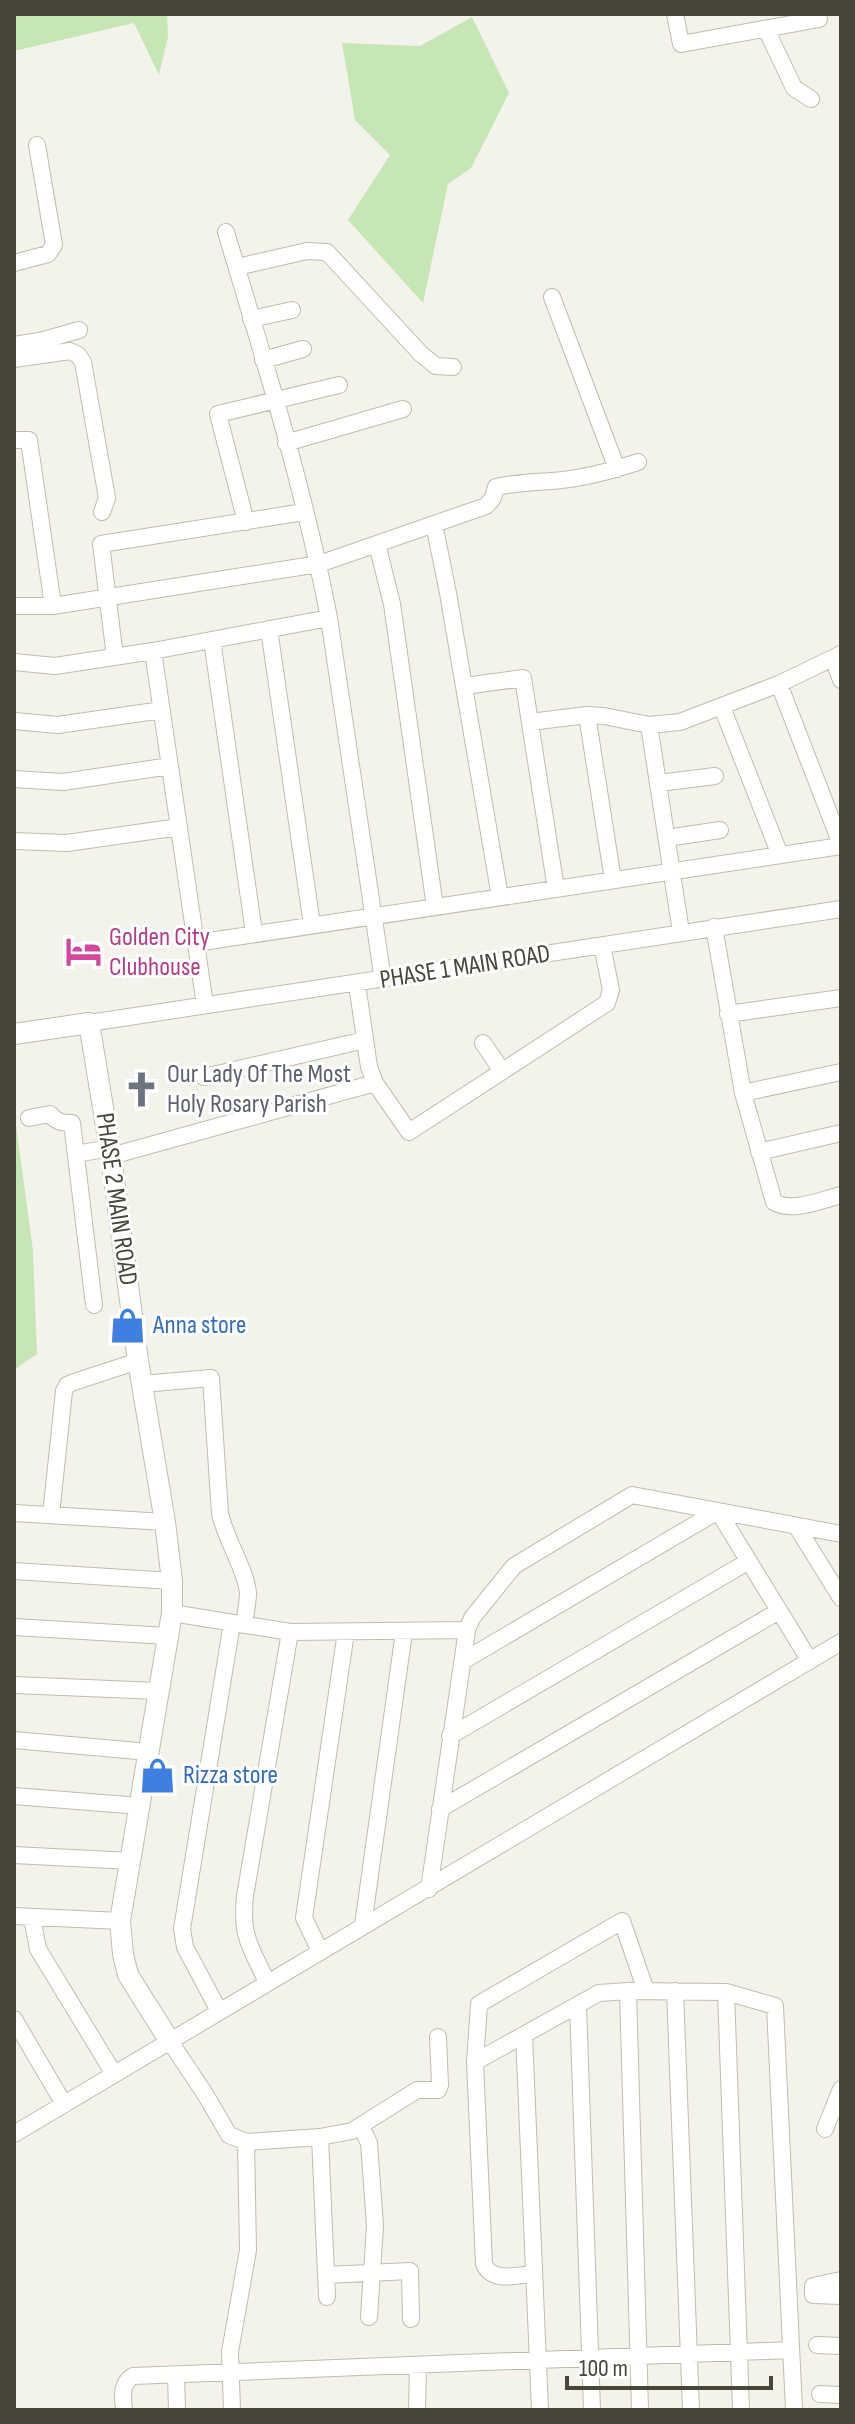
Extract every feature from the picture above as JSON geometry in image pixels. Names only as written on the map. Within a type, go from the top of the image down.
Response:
[{"type":"street","points":[[675,14],[681,44],[754,25],[819,19],[818,14]]},
{"type":"street","points":[[754,25],[794,88],[811,99]]},
{"type":"street","points":[[14,263],[48,254],[54,245],[37,145]]},
{"type":"street","points":[[226,232],[319,564],[383,980]]},
{"type":"street","points":[[237,267],[307,251],[327,252],[421,354],[436,366],[453,367]]},
{"type":"street","points":[[552,297],[617,469]]},
{"type":"street","points":[[251,319],[292,310]]},
{"type":"street","points":[[14,345],[79,330]]},
{"type":"street","points":[[263,360],[303,349]]},
{"type":"street","points":[[14,359],[70,351],[83,362],[107,498],[102,512]]},
{"type":"street","points":[[246,522],[218,414],[339,385]]},
{"type":"street","points":[[286,443],[403,409]]},
{"type":"street","points":[[14,440],[29,440],[53,606]]},
{"type":"street","points":[[14,606],[53,606],[319,564],[486,506],[493,498],[496,487],[524,481],[554,481],[638,462]]},
{"type":"street","points":[[115,657],[101,544],[304,512]]},
{"type":"street","points":[[434,524],[500,897]]},
{"type":"street","points":[[377,544],[392,604],[435,907]]},
{"type":"street","points":[[14,662],[55,666],[329,618]]},
{"type":"street","points":[[269,629],[312,925]]},
{"type":"street","points":[[212,640],[254,933]]},
{"type":"street","points":[[153,651],[205,1005]]},
{"type":"street","points":[[530,722],[587,715],[649,725],[680,722],[779,684],[837,656],[841,680]]},
{"type":"street","points":[[465,686],[523,678],[556,889]]},
{"type":"street","points":[[196,943],[841,845],[779,684]]},
{"type":"street","points":[[722,707],[780,855]]},
{"type":"street","points":[[14,721],[58,725],[162,710]]},
{"type":"street","points":[[587,715],[613,880]]},
{"type":"street","points":[[649,725],[681,932]]},
{"type":"street","points":[[14,779],[63,782],[170,766]]},
{"type":"street","points":[[659,783],[715,776]]},
{"type":"street","points":[[14,841],[67,843],[179,827]]},
{"type":"street","points":[[667,838],[720,830]]},
{"type":"street","name":"PHASE 1 MAIN ROAD","points":[[89,1023],[841,909]]},
{"type":"street","points":[[714,927],[743,1093],[774,1202],[792,1207],[841,1195]]},
{"type":"street","points":[[357,984],[369,1067],[375,1083],[409,1132],[607,1003],[611,990],[602,945]]},
{"type":"street","points":[[728,1014],[841,998]]},
{"type":"street","points":[[14,1034],[89,1023]]},
{"type":"street","name":"PHASE 2 MAIN ROAD","points":[[89,1023],[111,1152],[138,1361],[172,1581],[172,1613],[120,1921],[128,1975],[169,2040]]},
{"type":"street","points":[[204,1077],[365,1040]]},
{"type":"street","points":[[483,1043],[502,1071]]},
{"type":"street","points":[[743,1093],[841,1072]]},
{"type":"street","points":[[76,1154],[111,1152],[375,1083]]},
{"type":"street","points":[[29,1118],[50,1114],[60,1123],[72,1123],[94,1305]]},
{"type":"street","points":[[759,1152],[841,1133]]},
{"type":"street","points":[[51,1515],[67,1385],[138,1361]]},
{"type":"street","points":[[142,1384],[211,1378],[220,1513],[223,1530],[248,1594],[238,1624],[182,1929],[185,1947],[219,2011]]},
{"type":"street","points":[[429,1889],[467,1630],[472,1618],[514,1566],[632,1495],[841,1534]]},
{"type":"street","points":[[718,1511],[810,1661]]},
{"type":"street","points":[[463,1661],[718,1511]]},
{"type":"street","points":[[14,1513],[165,1522]]},
{"type":"street","points":[[797,1527],[841,1598]]},
{"type":"street","points":[[450,1736],[749,1561]]},
{"type":"street","points":[[14,1571],[172,1581]]},
{"type":"street","points":[[440,1809],[779,1611]]},
{"type":"street","points":[[172,1613],[290,1632],[467,1630]]},
{"type":"street","points":[[14,1627],[168,1636]]},
{"type":"street","points":[[267,1982],[245,1936],[243,1920],[290,1632]]},
{"type":"street","points":[[320,1951],[304,1918],[346,1632]]},
{"type":"street","points":[[363,1925],[404,1632]]},
{"type":"street","points":[[14,2134],[841,1642]]},
{"type":"street","points":[[14,1685],[159,1691]]},
{"type":"street","points":[[14,1740],[149,1752]]},
{"type":"street","points":[[14,1796],[140,1806]]},
{"type":"street","points":[[14,1855],[131,1861]]},
{"type":"street","points":[[14,1916],[120,1921]]},
{"type":"street","points":[[32,1917],[38,1949],[114,2074]]},
{"type":"street","points":[[534,2274],[493,2277],[487,2273],[484,2264],[475,2062],[479,2004],[622,1921],[646,1991]]},
{"type":"street","points":[[628,1991],[640,2410]]},
{"type":"street","points":[[675,1991],[691,2410]]},
{"type":"street","points":[[475,2062],[599,1993],[726,1992],[775,2006],[794,2410]]},
{"type":"street","points":[[726,1992],[741,2410]]},
{"type":"street","points":[[578,2005],[592,2410]]},
{"type":"street","points":[[14,2019],[64,2104]]},
{"type":"street","points":[[524,2035],[540,2410]]},
{"type":"street","points":[[169,2040],[229,2135],[246,2142],[320,2137],[352,2131],[417,2090],[435,2092],[440,2085],[438,2037]]},
{"type":"street","points":[[825,2129],[841,2089]]},
{"type":"street","points":[[361,2126],[369,2143],[375,2226],[369,2317]]},
{"type":"street","points":[[320,2137],[327,2297]]},
{"type":"street","points":[[232,2410],[230,2352],[248,2250],[246,2142]]},
{"type":"street","points":[[326,2275],[410,2271],[411,2319]]},
{"type":"street","points":[[841,2280],[813,2286],[813,2295],[841,2296]]},
{"type":"street","points":[[817,2345],[841,2346]]},
{"type":"street","points":[[124,2410],[123,2388],[126,2380],[133,2376],[791,2350]]},
{"type":"street","points":[[417,2410],[418,2365]]},
{"type":"street","points":[[176,2375],[177,2410]]},
{"type":"street","points":[[820,2394],[841,2395]]},
{"type":"green space","points":[[14,14],[167,14],[168,37],[159,75],[134,23],[14,51]]},
{"type":"green space","points":[[472,17],[509,93],[471,168],[448,184],[423,303],[348,220],[390,155],[355,120],[342,43],[420,46]]},
{"type":"green space","points":[[14,1110],[33,1251],[37,1354],[14,1370]]},
{"type":"place","name":"Golden City Clubhouse","points":[[83,952]]},
{"type":"place","name":"Our Lady Of The Most Holy Rosary Parish","points":[[141,1089]]},
{"type":"place","name":"Anna store","points":[[127,1325]]},
{"type":"place","name":"Rizza store","points":[[157,1775]]}]
